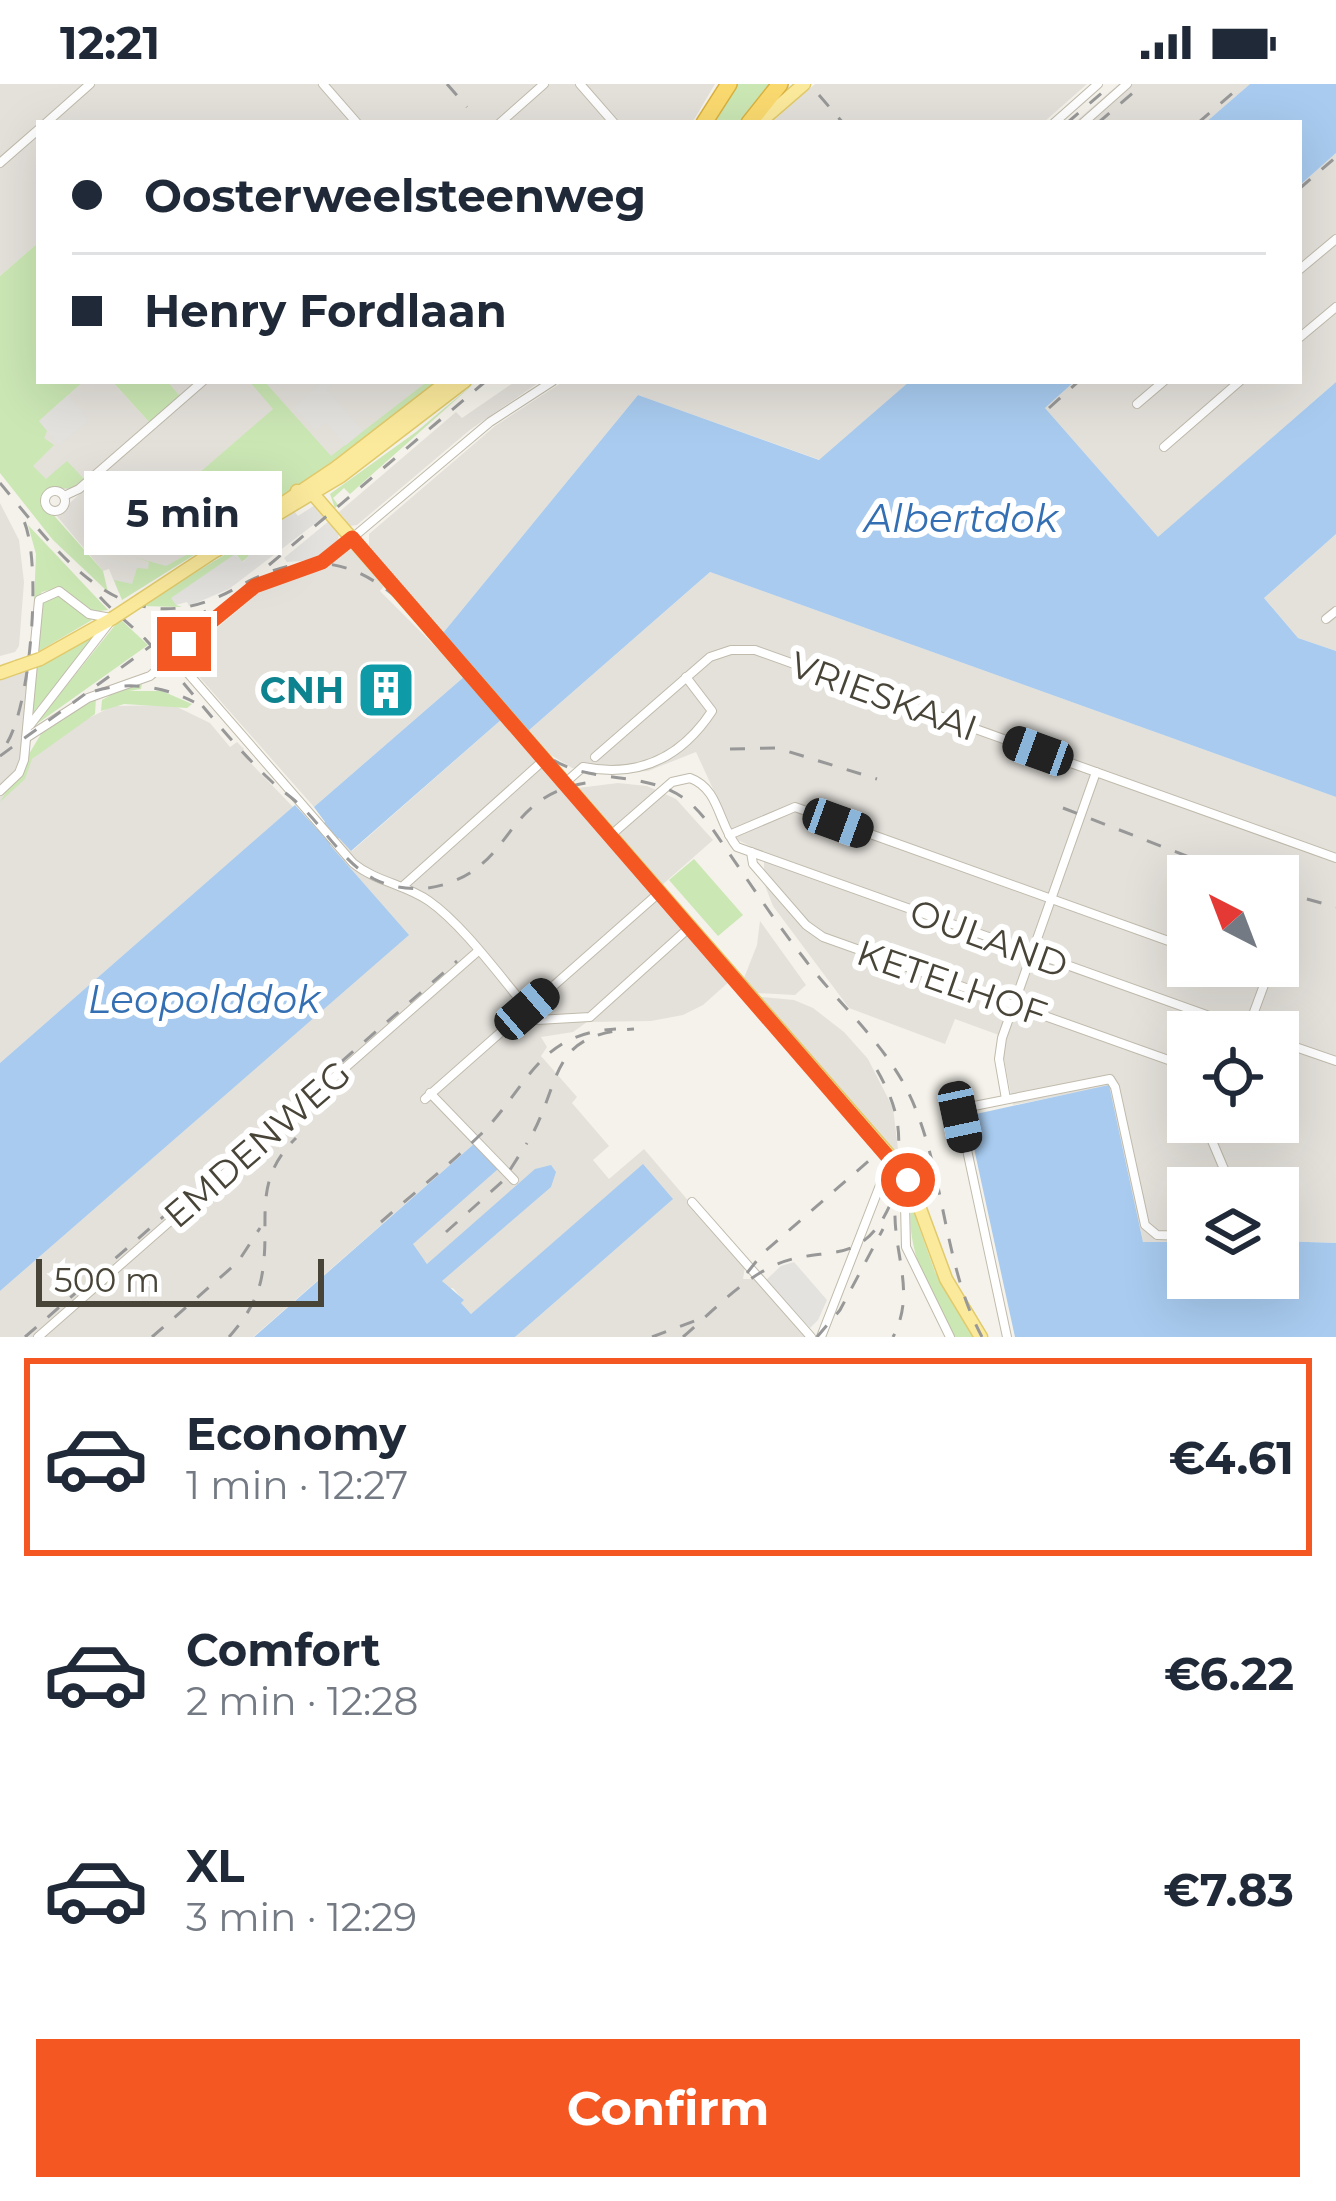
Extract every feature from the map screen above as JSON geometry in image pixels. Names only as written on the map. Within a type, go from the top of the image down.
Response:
[{"type":"highway","points":[[751,120],[780,84]]},
{"type":"highway","points":[[706,120],[728,85]]},
{"type":"main road","points":[[762,120],[804,84]]},
{"type":"main road","points":[[0,673],[40,659],[113,618],[313,494],[444,384]]},
{"type":"main road","points":[[217,550],[297,491],[342,470],[461,384]]},
{"type":"main road","points":[[326,508],[324,493],[342,470]]},
{"type":"main road","points":[[297,491],[313,494],[326,508],[902,1170],[943,1272],[985,1337]]},
{"type":"street","points":[[49,120],[90,84]]},
{"type":"street","points":[[322,84],[353,120]]},
{"type":"street","points":[[503,120],[544,84]]},
{"type":"street","points":[[580,84],[611,120]]},
{"type":"street","points":[[1057,120],[1098,84]]},
{"type":"street","points":[[1086,120],[1127,84]]},
{"type":"street","points":[[0,163],[36,131]]},
{"type":"street","points":[[1302,267],[1336,239]]},
{"type":"street","points":[[1302,335],[1336,307]]},
{"type":"street","points":[[64,496],[82,487],[200,384]]},
{"type":"street","points":[[27,735],[88,698],[143,680],[246,592],[322,562],[490,422],[548,384]]},
{"type":"street","points":[[1137,404],[1160,384]]},
{"type":"street","points":[[1164,447],[1237,384]]},
{"type":"street","points":[[0,790],[21,770],[39,600],[59,591],[89,614],[113,618],[40,708],[27,735]]},
{"type":"street","points":[[1326,620],[1336,610]]},
{"type":"street","name":"VRIESKAAI","points":[[595,757],[721,652],[755,650],[1336,858]]},
{"type":"street","points":[[172,656],[364,872],[402,887],[446,914],[537,1020],[590,1017],[690,927]]},
{"type":"street","points":[[565,783],[583,767],[603,771],[648,767],[674,754],[712,711],[686,677]]},
{"type":"street","points":[[402,887],[545,759]]},
{"type":"street","points":[[1006,1099],[1000,1049],[1096,772]]},
{"type":"street","points":[[610,835],[672,782],[690,778],[711,791],[729,836],[795,807],[1167,940]]},
{"type":"street","name":"OULAND","points":[[729,836],[737,847],[751,853],[1193,1011]]},
{"type":"street","name":"KETELHOF","points":[[751,853],[752,862],[815,932],[1167,1059]]},
{"type":"street","points":[[514,1180],[428,1096],[660,892]]},
{"type":"street","name":"EMDENWEG","points":[[38,1337],[477,952]]},
{"type":"street","points":[[1299,1048],[1336,1061]]},
{"type":"street","points":[[1007,1337],[960,1117],[964,1108],[1110,1079],[1144,1221],[1150,1231],[1167,1236]]},
{"type":"street","points":[[821,1337],[891,1157]]},
{"type":"street","points":[[884,1174],[902,1170]]},
{"type":"street","points":[[915,1194],[906,1200],[904,1237],[950,1337]]},
{"type":"street","points":[[692,1202],[811,1337]]},
{"type":"shaded area","points":[[0,84],[715,84],[694,120],[36,120],[36,245],[0,276]]},
{"type":"shaded area","points":[[815,84],[1087,84],[1046,120],[774,120]]},
{"type":"shaded area","points":[[1119,84],[1250,84],[1208,120],[1077,120]]},
{"type":"shaded area","points":[[1336,153],[1336,382],[1158,538],[1045,408],[1072,384],[1302,384],[1302,183]]},
{"type":"shaded area","points":[[81,384],[115,384],[150,423],[69,489],[52,489],[13,444]]},
{"type":"shaded area","points":[[170,384],[431,384],[382,425],[205,545],[119,593],[109,569],[103,571],[56,515],[185,402]]},
{"type":"shaded area","points":[[320,384],[329,384],[327,390],[363,431],[346,445],[326,422],[315,430],[294,407]]},
{"type":"shaded area","points":[[512,384],[537,384],[471,429],[350,526],[339,512],[456,412],[462,418]]},
{"type":"shaded area","points":[[559,384],[907,384],[820,460],[638,395],[443,633],[369,546],[369,534],[495,426]]},
{"type":"shaded area","points":[[68,395],[89,420],[59,445],[39,421]]},
{"type":"shaded area","points":[[0,503],[19,540],[24,582],[19,646],[0,656]]},
{"type":"shaded area","points":[[315,505],[325,516],[229,589],[189,606],[187,602],[176,605],[171,598],[235,554],[243,562],[249,556],[242,548],[294,511],[298,516]]},
{"type":"shaded area","points":[[171,508],[192,531],[166,554],[152,539],[140,544],[135,539]]},
{"type":"shaded area","points":[[329,521],[339,533],[338,542],[316,560],[287,562],[284,558]]},
{"type":"shaded area","points":[[1336,534],[1336,651],[1298,638],[1264,598]]},
{"type":"shaded area","points":[[352,547],[385,585],[380,591],[465,676],[314,807],[186,662],[187,653],[263,589],[324,569]]},
{"type":"shaded area","points":[[710,572],[1336,797],[1336,1243],[1299,1242],[1299,1167],[1167,1167],[1167,1242],[1143,1242],[1109,1086],[1013,1105],[1003,1054],[1007,1038],[955,1019],[945,1044],[849,1008],[773,906],[764,883],[764,853],[736,839],[696,752],[648,771],[605,773],[572,768],[546,752],[528,731]]},
{"type":"shaded area","points":[[28,669],[22,752],[32,759],[79,723],[113,706],[173,705],[210,723],[230,747],[237,742],[244,749],[241,753],[293,807],[0,1063],[0,679]]},
{"type":"shaded area","points":[[502,719],[731,980],[703,1005],[683,1015],[651,1021],[587,1022],[573,1032],[541,1037],[547,1047],[541,1056],[577,1097],[572,1103],[609,1146],[593,1160],[609,1179],[644,1149],[745,1267],[743,1279],[757,1279],[807,1337],[515,1337],[672,1199],[643,1165],[471,1314],[412,1246],[475,1143],[253,1337],[0,1337],[0,1291],[408,935],[330,845],[339,837],[352,851]]},
{"type":"shaded area","points":[[618,783],[647,786],[676,799],[713,840],[662,885],[578,788]]},
{"type":"shaded area","points":[[760,921],[806,985],[795,995],[756,993],[744,978]]},
{"type":"shaded area","points":[[761,997],[794,1000],[813,1008],[868,1059],[893,1108],[899,1157]]},
{"type":"shaded area","points":[[794,1262],[827,1300],[810,1328],[766,1280],[781,1266]]},
{"type":"green space","points":[[735,84],[776,84],[747,120],[714,120]]},
{"type":"green space","points":[[36,245],[36,384],[81,384],[39,421],[47,431],[44,438],[54,445],[33,466],[46,479],[67,461],[84,479],[72,488],[52,489],[42,502],[103,571],[108,592],[53,540],[0,473],[0,276]]},
{"type":"green space","points":[[115,384],[170,384],[180,396],[150,423]]},
{"type":"green space","points":[[252,384],[267,384],[331,456],[424,384],[437,384],[269,508],[122,600],[114,580],[132,584],[137,568],[148,569],[149,562],[134,557],[166,566],[204,545],[171,508],[195,499],[184,486],[273,409]]},
{"type":"green space","points":[[474,384],[350,494],[344,488],[333,498],[335,508],[330,494]]},
{"type":"green space","points":[[28,525],[108,610],[91,612],[57,588],[42,592],[34,603],[36,554]]},
{"type":"green space","points":[[265,530],[243,549],[249,556],[242,562],[236,554],[176,605],[182,607],[141,606]]},
{"type":"green space","points":[[55,594],[66,596],[92,620],[34,654],[40,602]]},
{"type":"green space","points":[[120,619],[148,645],[34,726]]},
{"type":"green space","points":[[100,633],[36,709],[31,718],[32,667]]},
{"type":"green space","points":[[142,684],[141,689],[129,691],[162,691],[192,704],[187,708],[124,704],[101,711],[102,700],[109,696],[105,694]]},
{"type":"green space","points":[[96,698],[95,714],[32,759],[25,779],[0,802],[41,734]]},
{"type":"green space","points":[[694,859],[743,915],[718,936],[669,880]]},
{"type":"green space","points":[[911,1205],[935,1272],[974,1337],[954,1337],[929,1290],[912,1240]]},
{"type":"water","points":[[1250,84],[1336,84],[1336,153],[1302,183],[1302,120],[1208,120]]},
{"type":"water","name":"Albertdok","points":[[1336,382],[1336,534],[1264,598],[1298,638],[1336,651],[1336,797],[710,572],[528,731],[499,698],[491,705],[502,719],[351,851],[339,838],[330,845],[409,935],[0,1291],[0,1063],[295,805],[317,829],[325,822],[314,807],[465,676],[477,690],[486,682],[443,633],[638,395],[819,460],[907,384],[1072,384],[1045,408],[1158,537]]},
{"type":"water","points":[[1109,1085],[1143,1242],[1167,1242],[1167,1299],[1299,1299],[1299,1242],[1336,1243],[1336,1337],[1015,1337],[967,1116]]},
{"type":"water","points":[[475,1143],[498,1169],[413,1244],[427,1264],[535,1169],[551,1165],[556,1172],[551,1187],[442,1281],[464,1300],[461,1303],[471,1314],[643,1164],[673,1199],[515,1337],[254,1337]]},
{"type":"railway","points":[[447,84],[467,107]]},
{"type":"railway","points":[[1070,120],[1112,84]]},
{"type":"railway","points":[[1101,120],[1143,84]]},
{"type":"railway","points":[[1201,120],[1243,84]]},
{"type":"railway","points":[[819,95],[840,120]]},
{"type":"railway","points":[[1302,186],[1336,157]]},
{"type":"railway","points":[[269,565],[482,384]]},
{"type":"railway","points":[[1049,408],[1076,384]]},
{"type":"railway","points":[[0,483],[74,567],[130,603],[162,609],[197,604],[291,566],[319,563],[349,569],[374,581],[424,623],[556,762],[654,784],[690,803],[906,1088],[926,1138],[960,1283],[982,1337]]},
{"type":"railway","points":[[7,743],[22,697],[31,633],[32,568],[24,521]]},
{"type":"railway","points":[[100,597],[147,641],[236,745],[303,808],[344,856],[383,883],[424,888],[454,881],[475,870],[546,797],[599,781]]},
{"type":"railway","points":[[0,756],[206,611]]},
{"type":"railway","points":[[95,691],[145,687],[194,702]]},
{"type":"railway","points":[[730,749],[777,748],[877,779]]},
{"type":"railway","points":[[1063,808],[1184,855]]},
{"type":"railway","points":[[1299,897],[1336,907]]},
{"type":"railway","points":[[25,1337],[457,961]]},
{"type":"railway","points":[[381,1222],[480,1135],[551,1052],[589,1033],[616,1029]]},
{"type":"railway","points":[[534,1131],[556,1075],[574,1049],[588,1039],[634,1029]]},
{"type":"railway","points":[[877,1070],[895,1111],[899,1143],[895,1217],[904,1292],[893,1337]]},
{"type":"railway","points":[[229,1337],[259,1288],[267,1188],[281,1155],[296,1138]]},
{"type":"railway","points":[[446,1232],[503,1181],[527,1143]]},
{"type":"railway","points":[[747,1273],[763,1253],[872,1158]]},
{"type":"railway","points":[[190,1209],[231,1184]]},
{"type":"railway","points":[[683,1337],[736,1290],[771,1267],[840,1251],[868,1237],[893,1198]]},
{"type":"railway","points":[[152,1337],[238,1262],[260,1228]]},
{"type":"railway","points":[[817,1337],[840,1310],[883,1229]]},
{"type":"railway","points":[[652,1337],[697,1320]]},
{"type":"place","name":"CNH","points":[[386,690]]},
{"type":"route","points":[[184,644],[255,586],[322,562],[352,538],[908,1180]]},
{"type":"water label","name":"Leopolddok","points":[[204,999]]}]
